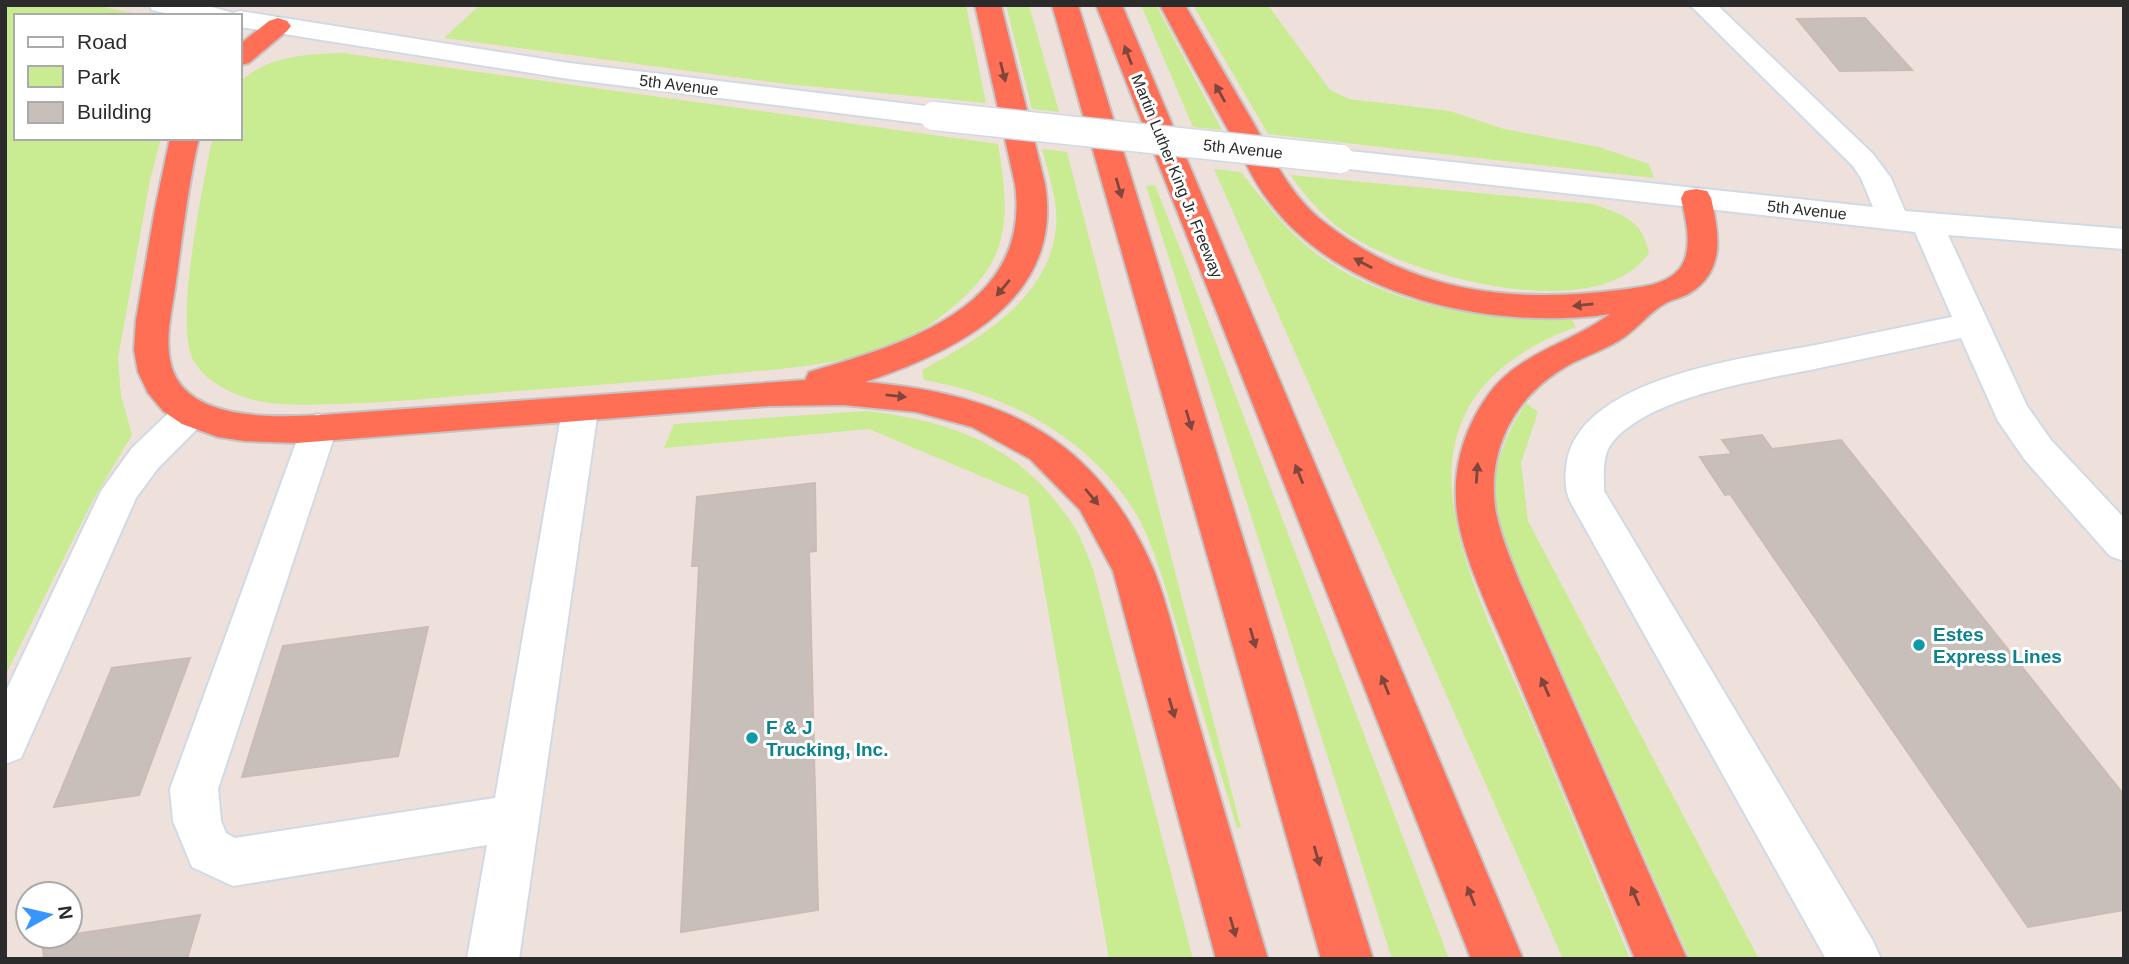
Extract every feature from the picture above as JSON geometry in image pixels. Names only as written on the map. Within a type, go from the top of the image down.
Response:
[{"type":"highway","points":[[779,391],[863,371],[932,342],[986,306],[1016,271],[1031,232],[1033,201],[988,5]]},
{"type":"highway","points":[[1065,5],[1347,959]]},
{"type":"highway","name":"Martin Luther King Jr. Freeway","points":[[1109,5],[1497,959]]},
{"type":"highway","points":[[1172,5],[1280,195],[1304,223],[1340,251],[1402,281],[1495,304],[1563,308],[1651,298]]},
{"type":"highway","points":[[242,55],[278,26]]},
{"type":"highway","points":[[185,140],[173,188],[152,332],[152,361],[160,384],[167,394],[175,404],[191,414],[222,424],[252,428],[318,428],[580,410],[779,391],[889,395],[925,399],[965,409],[1024,436],[1050,454],[1071,472],[1108,516],[1133,570],[1242,959]]},
{"type":"highway","points":[[1661,959],[1499,583],[1482,536],[1475,503],[1476,467],[1482,440],[1502,400],[1521,380],[1573,347],[1609,331],[1651,298],[1688,279],[1701,259],[1703,248],[1696,198]]},
{"type":"street","points":[[162,5],[211,14]]},
{"type":"street","points":[[1702,5],[1863,160],[1876,178],[1894,219]]},
{"type":"street","name":"5th Avenue","points":[[242,19],[569,71],[934,116],[1927,223],[2124,239]]},
{"type":"street","points":[[1927,223],[2011,412],[2038,450],[2124,545]]},
{"type":"street","points":[[1856,959],[1585,492],[1585,457],[1600,432],[1630,410],[1664,394],[1722,377],[1972,324]]},
{"type":"street","points":[[493,959],[580,410]]},
{"type":"street","points":[[5,743],[120,491],[145,458],[191,414]]},
{"type":"street","points":[[318,428],[194,789],[197,821],[209,850],[233,862],[515,818]]},
{"type":"green space","points":[[5,5],[93,5],[138,14],[14,14],[14,140],[160,140],[150,180],[118,358],[121,395],[132,435],[92,502],[5,676]]},
{"type":"green space","points":[[480,5],[966,5],[986,103],[787,84],[444,38]]},
{"type":"green space","points":[[1006,5],[1029,5],[1059,112],[1032,109]]},
{"type":"green space","points":[[1141,5],[1156,5],[1222,130],[1193,127]]},
{"type":"green space","points":[[1193,5],[1268,5],[1330,90],[1349,99],[1450,111],[1504,129],[1599,147],[1649,164],[1654,178],[1268,134]]},
{"type":"green space","points":[[342,53],[998,144],[1005,202],[999,247],[990,266],[976,285],[931,324],[882,349],[834,361],[678,379],[396,401],[303,405],[254,400],[214,382],[195,363],[189,346],[188,291],[202,192],[213,140],[242,140],[242,80],[275,62],[314,54]]},
{"type":"green space","points":[[1042,149],[1067,152],[1241,828],[1237,828],[1162,576],[1135,511],[1110,478],[1065,437],[1012,407],[983,395],[924,380],[922,370],[987,330],[1025,296],[1040,276],[1050,254],[1057,218]]},
{"type":"green space","points":[[1214,169],[1241,172],[1301,241],[1329,263],[1360,280],[1394,294],[1465,312],[1501,317],[1572,320],[1576,327],[1512,360],[1473,401],[1454,447],[1453,498],[1464,552],[1483,608],[1630,959],[1563,959]]},
{"type":"green space","points":[[1290,175],[1594,204],[1630,220],[1642,233],[1649,253],[1624,275],[1590,287],[1550,291],[1506,288],[1462,279],[1383,253],[1354,238],[1319,210]]},
{"type":"green space","points":[[1155,185],[1449,959],[1392,959],[1146,186]]},
{"type":"green space","points":[[1526,403],[1538,412],[1521,463],[1528,521],[1759,959],[1690,959],[1512,560],[1495,501],[1496,475],[1502,450]]},
{"type":"green space","points":[[867,411],[930,422],[985,443],[1032,476],[1053,498],[1076,530],[1093,569],[1193,959],[1109,959],[1028,496],[869,429],[664,448],[674,424]]},
{"type":"building","points":[[1865,18],[1912,70],[1840,71],[1797,19]]},
{"type":"building","name":"Estes Express Lines","points":[[1762,435],[1772,449],[1841,440],[2124,795],[2124,910],[2028,927],[1730,494],[1725,495],[1700,457],[1732,454],[1722,440]]},
{"type":"building","name":"F & J Trucking, Inc.","points":[[815,483],[816,551],[809,552],[818,910],[681,932],[699,566],[692,566],[697,497]]},
{"type":"building","points":[[428,627],[398,756],[242,777],[283,646]]},
{"type":"building","points":[[190,658],[139,795],[54,807],[112,668]]},
{"type":"building","points":[[200,915],[187,959],[44,959],[43,950],[84,950],[84,933]]},
{"type":"place","name":"Estes Express Lines","points":[[1919,645]]},
{"type":"place","name":"F & J Trucking, Inc.","points":[[752,738]]}]
